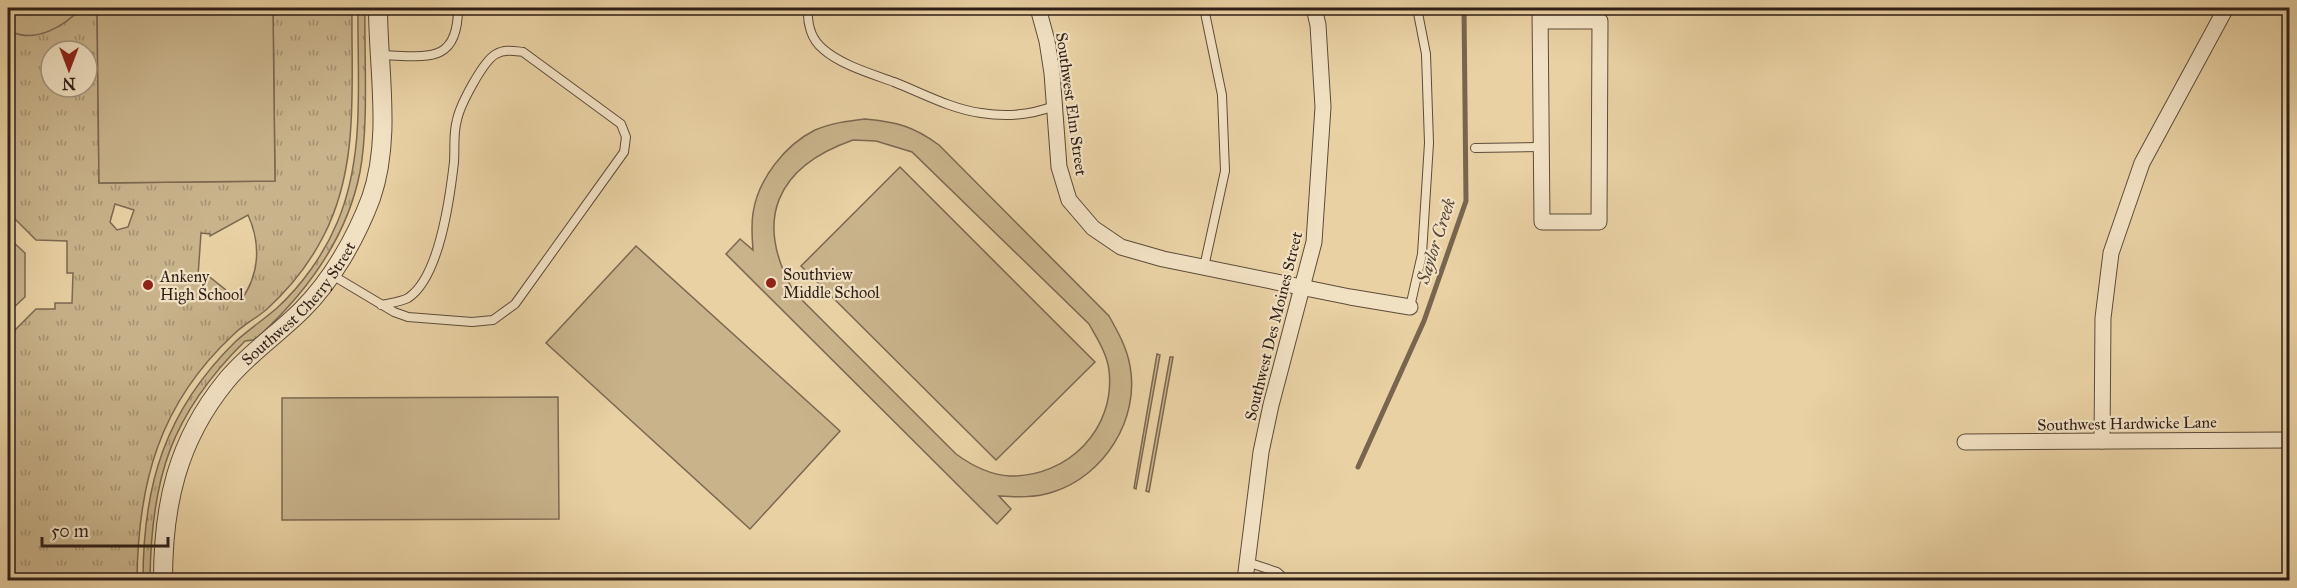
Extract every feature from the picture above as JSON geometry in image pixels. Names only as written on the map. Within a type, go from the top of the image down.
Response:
[{"type":"street","name":"Southwest Cherry Street","points":[[163,580],[165,532],[172,485],[188,442],[201,416],[227,380],[302,310],[331,274],[360,222],[371,196],[376,176],[381,115],[378,8]]},
{"type":"street","name":"Southwest Elm Street","points":[[1038,8],[1047,41],[1059,167],[1069,201],[1093,228],[1121,247],[1204,267],[1410,307]]},
{"type":"street","name":"Southwest Des Moines Street","points":[[1245,580],[1264,440],[1314,242],[1323,107],[1318,25],[1314,8]]},
{"type":"street","points":[[2102,441],[2103,318],[2111,253],[2142,163],[2226,8]]},
{"type":"street","points":[[1540,14],[1600,21],[1599,222],[1542,222],[1540,14]]},
{"type":"street","name":"Southwest Hardwicke Lane","points":[[1965,442],[2289,440]]},
{"type":"lane","points":[[379,55],[436,55],[444,51],[454,38],[458,24],[458,8]]},
{"type":"lane","points":[[808,8],[807,19],[811,33],[822,49],[852,66],[964,110],[1010,116],[1054,106]]},
{"type":"lane","points":[[1204,8],[1222,95],[1225,171],[1204,267]]},
{"type":"lane","points":[[1410,307],[1422,254],[1429,143],[1426,54],[1417,8]]},
{"type":"lane","points":[[331,274],[381,305],[408,317],[472,322],[493,320],[515,304],[624,152],[626,137],[621,124],[523,52],[510,50],[495,54],[483,69],[456,121],[454,161],[447,212],[436,254],[420,285],[407,299],[381,305]]},
{"type":"lane","points":[[1475,148],[1541,147]]},
{"type":"lane","points":[[1246,562],[1277,572],[1286,580]]},
{"type":"green space","name":"Ankeny High School","points":[[8,8],[97,8],[97,39],[39,39],[39,99],[98,99],[99,183],[275,181],[273,8],[352,8],[351,124],[343,181],[335,208],[324,235],[298,275],[266,310],[237,331],[208,361],[170,417],[148,478],[138,544],[137,580],[8,580],[8,377],[12,376],[11,334],[36,309],[55,309],[55,303],[72,303],[73,273],[67,273],[67,241],[36,240],[12,216],[12,181],[8,159]],"holes":[[[115,204],[134,210],[128,227],[117,230],[110,222]],[[248,215],[255,237],[255,270],[252,281],[240,301],[207,275],[206,277],[198,276],[201,233],[210,234],[210,236]]]},
{"type":"green space","points":[[8,8],[81,8],[67,21],[50,31],[21,35],[12,32],[8,19]]},
{"type":"green space","points":[[97,8],[273,8],[275,181],[99,183]]},
{"type":"green space","points":[[358,8],[365,8],[366,90],[363,153],[354,196],[335,241],[309,282],[277,319],[259,336],[245,341],[220,368],[199,395],[183,422],[170,450],[161,479],[151,543],[150,580],[143,580],[144,545],[154,481],[175,423],[191,395],[211,368],[235,342],[277,308],[304,279],[326,246],[337,223],[346,197],[356,144],[359,89]]},
{"type":"green space","points":[[865,119],[904,126],[921,133],[939,145],[1109,316],[1127,353],[1132,386],[1129,406],[1114,443],[1102,459],[1088,473],[1053,492],[1033,496],[999,496],[1011,509],[997,524],[726,254],[740,239],[753,250],[752,222],[756,200],[775,164],[793,145],[815,130],[833,124]],"holes":[[[853,140],[876,141],[912,152],[1089,324],[1106,358],[1109,370],[1109,392],[1105,412],[1096,430],[1084,446],[1069,458],[1051,468],[1031,474],[1010,476],[988,472],[968,462],[956,454],[794,292],[782,266],[775,242],[774,219],[779,199],[790,181],[806,165],[827,151]]]},
{"type":"green space","points":[[900,167],[1095,362],[996,460],[801,266]]},
{"type":"green space","points":[[12,241],[25,253],[25,297],[12,309]]},
{"type":"green space","points":[[636,246],[840,431],[750,529],[546,343]]},
{"type":"green space","points":[[1157,354],[1160,355],[1136,489],[1134,488]]},
{"type":"green space","points":[[1170,357],[1173,357],[1149,492],[1146,491]]},
{"type":"green space","points":[[558,397],[559,519],[282,520],[282,398]]},
{"type":"waterway","name":"Saylor Creek","points":[[1358,467],[1424,321],[1466,201],[1464,8]]},
{"type":"place","name":"Southview Middle School","points":[[771,283]]},
{"type":"place","name":"Ankeny High School","points":[[148,285]]}]
